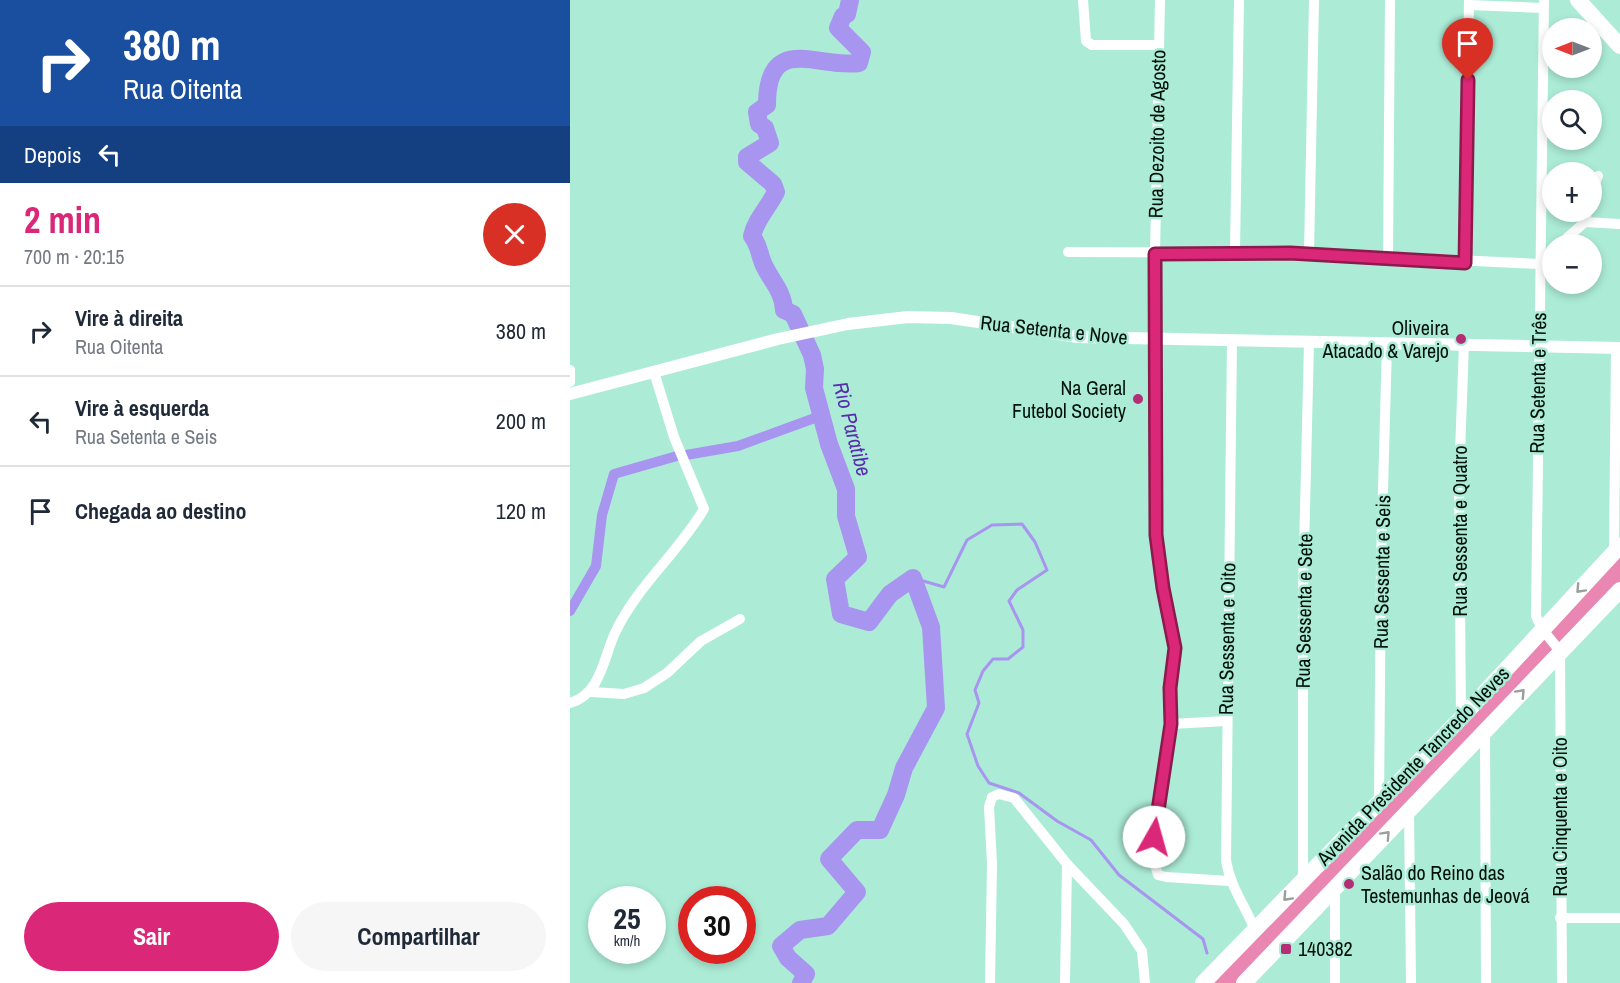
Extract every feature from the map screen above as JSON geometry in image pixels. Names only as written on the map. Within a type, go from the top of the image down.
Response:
[{"type":"main road","points":[[1578,0],[1620,45]]},
{"type":"main road","name":"Avenida Presidente Tancredo Neves","points":[[1203,983],[1461,718],[1617,549]]},
{"type":"main road","name":"Avenida Presidente Tancredo Neves","points":[[1246,981],[1620,590]]},
{"type":"main road","points":[[1255,930],[1266,942],[1278,948]]},
{"type":"main road","points":[[1227,957],[1243,958],[1248,964],[1246,981]]},
{"type":"street","points":[[1083,0],[1086,41],[1092,45],[1159,45]]},
{"type":"street","name":"Rua Dezoito de Agosto","points":[[1160,0],[1155,254],[1156,535],[1163,588],[1175,648],[1170,688],[1171,724],[1152,854],[1154,869],[1158,874],[1166,877],[1229,881]]},
{"type":"street","points":[[1235,251],[1239,0]]},
{"type":"street","points":[[1308,253],[1314,0]]},
{"type":"street","points":[[1388,257],[1390,0]]},
{"type":"street","points":[[1465,263],[1469,3],[1543,4]]},
{"type":"street","name":"Rua Setenta e Três","points":[[1543,4],[1536,616],[1542,629],[1560,651]]},
{"type":"street","points":[[1602,220],[1620,224]]},
{"type":"street","points":[[1570,234],[1581,222]]},
{"type":"street","points":[[1068,252],[1155,254],[1235,251],[1388,257],[1465,263],[1539,264],[1542,261]]},
{"type":"street","name":"Rua Setenta e Nove","points":[[571,384],[654,372],[778,339],[848,324],[908,317],[951,318],[1078,337],[1618,348]]},
{"type":"street","name":"Rua Sessenta e Oito","points":[[1232,341],[1226,844],[1229,881],[1246,907],[1255,930]]},
{"type":"street","name":"Rua Sessenta e Sete","points":[[1303,880],[1303,594],[1309,342]]},
{"type":"street","name":"Rua Sessenta e Seis","points":[[1379,801],[1381,563],[1387,344]]},
{"type":"street","name":"Rua Sessenta e Quatro","points":[[1461,718],[1459,480],[1464,344]]},
{"type":"street","points":[[1617,549],[1618,348]]},
{"type":"street","points":[[591,692],[616,632],[642,587],[705,505],[674,437],[654,372]]},
{"type":"street","points":[[570,703],[591,692],[624,694],[644,688],[667,674],[701,641],[740,619]]},
{"type":"street","name":"Rua Cinquenta e Oito","points":[[1560,651],[1562,983]]},
{"type":"street","points":[[1171,724],[1226,721]]},
{"type":"street","points":[[1485,732],[1486,983]]},
{"type":"street","points":[[990,983],[992,864],[989,807],[995,794],[1005,794],[1014,798],[1067,864],[1136,939],[1142,951],[1145,983]]},
{"type":"street","points":[[1409,810],[1411,983]]},
{"type":"street","points":[[1065,983],[1067,864]]},
{"type":"street","points":[[1335,889],[1335,983]]},
{"type":"street","points":[[1560,918],[1620,918]]},
{"type":"shaded area","points":[[1620,552],[1620,584],[1240,983],[1208,983]]},
{"type":"waterway","name":"Rio Paratibe","points":[[801,983],[806,974],[788,958],[781,946],[800,930],[828,926],[857,892],[829,859],[857,830],[880,830],[896,795],[904,768],[936,708],[931,627],[913,578],[890,594],[869,622],[841,614],[835,579],[858,557],[846,516],[846,489],[829,444],[814,388],[815,369],[812,355],[793,314],[784,310],[776,285],[766,269],[752,236],[759,219],[776,192],[773,184],[747,162],[747,157],[770,143],[765,128],[759,124],[757,112],[767,105],[769,82],[776,68],[785,61],[798,59],[843,64],[859,63],[862,52],[838,28],[843,16],[847,14],[850,0]]},
{"type":"waterway","points":[[686,455],[738,446],[823,415]]},
{"type":"waterway","points":[[570,611],[596,566],[602,515],[614,474],[677,456]]},
{"type":"waterway","points":[[913,578],[944,587],[967,540],[992,525],[1022,524],[1035,542],[1047,570],[1017,590],[1009,601],[1023,630],[1023,647],[1008,659],[993,659],[983,671],[975,690],[979,703],[967,734],[978,766],[989,783],[1019,793],[1057,821],[1091,840],[1119,875],[1203,939],[1207,953]]},
{"type":"place","name":"Oliveira Atacado & Varejo","points":[[1461,339]]},
{"type":"place","name":"Na Geral Futebol Society","points":[[1138,399]]},
{"type":"place","name":"Salão do Reino das Testemunhas de Jeová","points":[[1349,884]]},
{"type":"place","name":"140382","points":[[1286,949]]},
{"type":"route","points":[[1154,837],[1171,724],[1170,688],[1175,648],[1163,588],[1156,535],[1155,254],[1235,251],[1388,257],[1465,263],[1468,80]]}]
